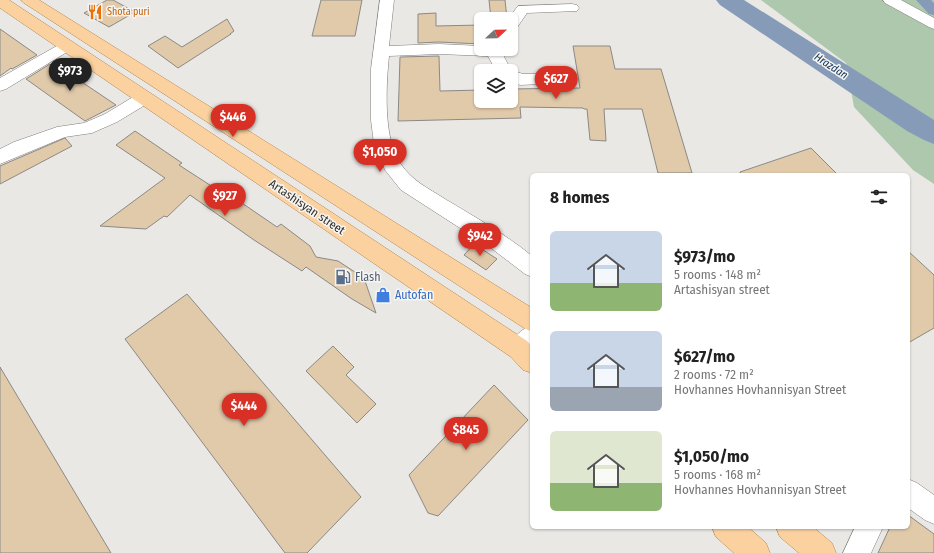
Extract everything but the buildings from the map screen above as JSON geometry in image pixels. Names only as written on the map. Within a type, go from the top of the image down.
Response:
[{"type":"main road","name":"Artashisyan street","points":[[29,0],[530,320]]},
{"type":"main road","name":"Artashisyan street","points":[[0,1],[234,158],[528,349]]},
{"type":"main road","points":[[87,60],[105,48]]},
{"type":"main road","points":[[234,158],[252,142]]},
{"type":"main road","points":[[728,529],[756,553]]},
{"type":"main road","points":[[792,529],[822,553]]},
{"type":"street","points":[[387,0],[378,84],[378,116],[385,149],[394,168],[404,182],[490,237],[530,267]]},
{"type":"street","points":[[890,0],[934,24]]},
{"type":"street","points":[[518,16],[523,9],[572,8]]},
{"type":"street","points":[[0,85],[67,46]]},
{"type":"street","points":[[382,51],[474,50]]},
{"type":"street","points":[[518,79],[563,78]]},
{"type":"street","points":[[0,157],[20,147],[63,131],[86,129],[111,118],[144,98]]},
{"type":"street","points":[[910,493],[934,511]]},
{"type":"street","points":[[857,553],[869,529]]},
{"type":"green space","points":[[761,0],[934,0],[934,184],[913,170],[854,107],[846,63]]},
{"type":"waterway","name":"Hrazdan","points":[[728,0],[917,124],[934,133]]},
{"type":"waterway","points":[[923,0],[934,11]]},
{"type":"place","name":"Shota puri","points":[[95,12]]},
{"type":"place","name":"Flash","points":[[343,277]]},
{"type":"place","name":"Autofan","points":[[383,295]]}]
